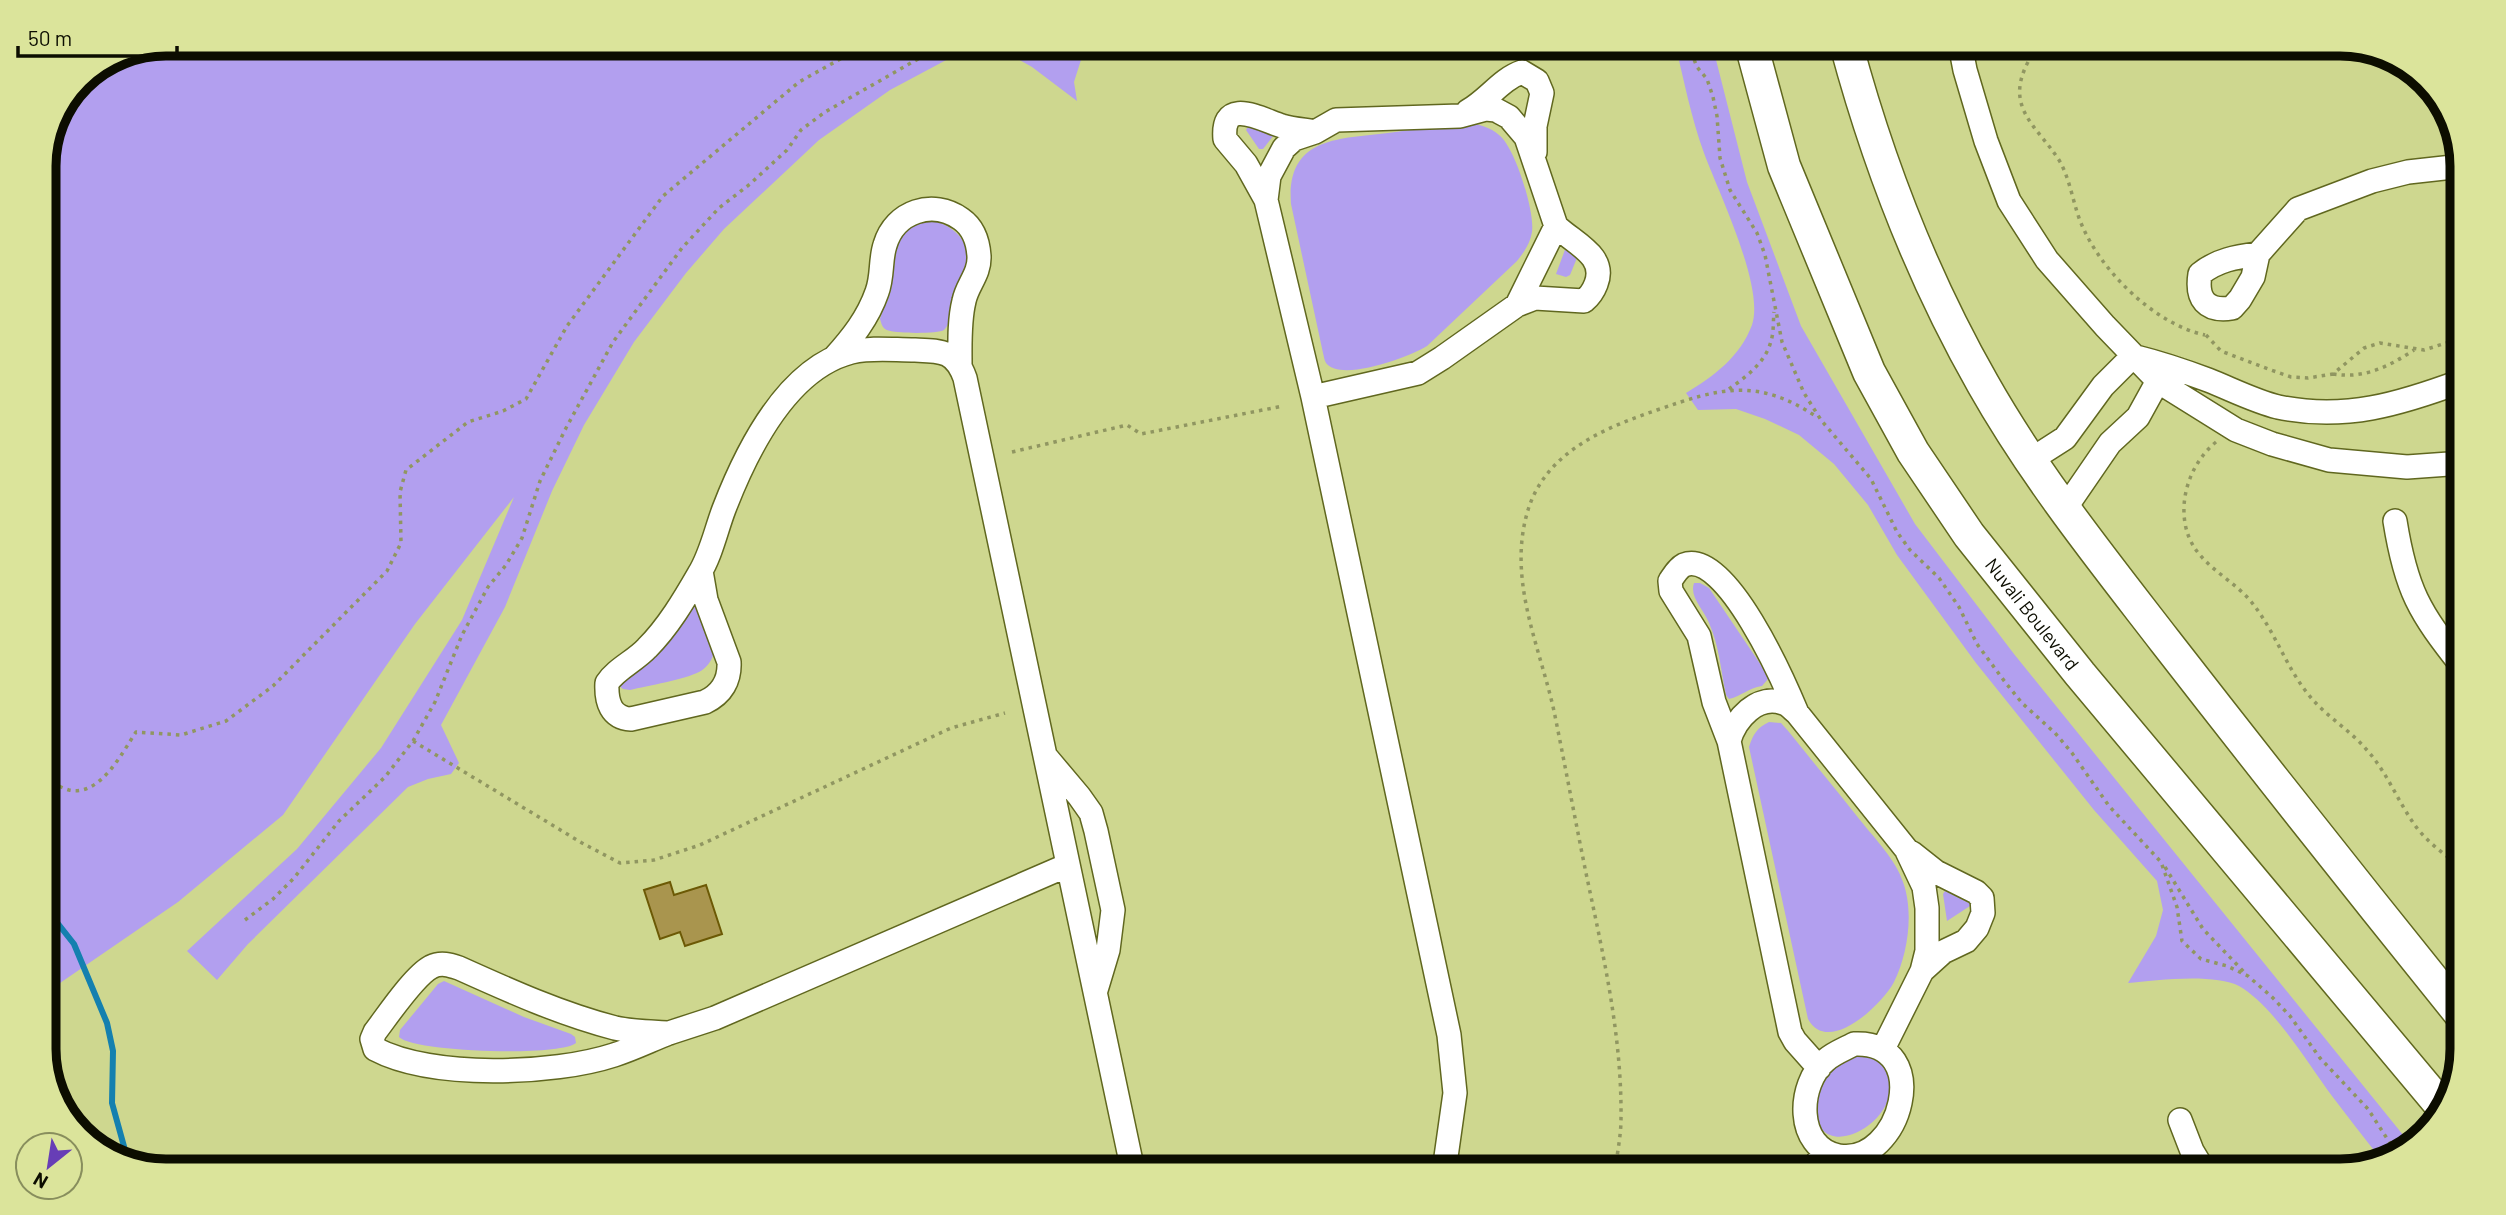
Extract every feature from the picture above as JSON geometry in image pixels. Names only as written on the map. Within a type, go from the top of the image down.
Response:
[{"type":"main road","name":"Nuvali Boulevard","points":[[1755,56],[1784,166],[1869,372],[1913,452],[1969,535],[2080,674],[2437,1100]]},
{"type":"main road","points":[[1849,56],[1860,97],[1900,212],[1935,293],[1982,384],[2029,461],[2064,510],[2310,826],[2450,1001]]},
{"type":"street","points":[[1962,56],[1986,141],[2010,201],[2047,261],[2133,356],[2162,373],[2236,430],[2272,444],[2329,460],[2407,467],[2450,464]]},
{"type":"street","points":[[1460,116],[1481,104],[1507,79],[1522,72],[1530,75],[1541,87],[1542,93],[1533,139],[1536,162]]},
{"type":"street","points":[[1266,200],[1269,176],[1284,148],[1294,139],[1315,132],[1336,120],[1460,116],[1486,109],[1496,110],[1509,117],[1526,137],[1556,226],[1598,263],[1600,273],[1591,296],[1584,301],[1535,298],[1517,305],[1418,373],[1313,397]]},
{"type":"street","points":[[1315,132],[1280,125],[1246,112],[1237,113],[1231,118],[1226,125],[1225,139],[1246,164],[1266,200],[1313,397],[1449,1035],[1455,1093],[1446,1159]]},
{"type":"street","points":[[2258,254],[2298,209],[2372,181],[2409,172],[2450,167]]},
{"type":"street","points":[[834,359],[855,334],[871,307],[880,282],[886,241],[893,228],[913,212],[926,208],[938,208],[963,220],[972,230],[977,242],[979,267],[964,300],[960,365],[968,391],[1130,1159]]},
{"type":"street","points":[[1517,305],[1556,226]]},
{"type":"street","points":[[701,571],[706,600],[730,662],[727,681],[714,697],[705,702],[631,719],[620,717],[608,702],[607,683],[653,642],[701,571],[746,456],[788,394],[810,374],[850,352],[871,349],[939,351],[952,356],[960,365]]},
{"type":"street","points":[[2029,461],[2065,438],[2103,386],[2133,356]]},
{"type":"street","points":[[2162,373],[2277,407],[2312,412],[2348,413],[2388,407],[2450,385]]},
{"type":"street","points":[[2064,510],[2110,443],[2138,417],[2162,373]]},
{"type":"street","points":[[2395,521],[2413,596],[2430,626],[2450,651]]},
{"type":"street","points":[[1797,713],[1766,644],[1728,589],[1707,568],[1694,564],[1684,565],[1670,581],[1671,591],[1699,636],[1714,702],[1729,741],[1790,1032],[1819,1068]]},
{"type":"street","points":[[1729,741],[1732,728],[1751,708],[1773,702],[1784,703],[1797,713],[1906,849],[1924,887],[1927,951],[1922,971],[1883,1049]]},
{"type":"street","points":[[1045,755],[1091,813],[1102,857],[1113,910],[1112,929],[1095,993]]},
{"type":"street","points":[[1906,849],[1936,872],[1976,892],[1982,898],[1983,904],[1983,913],[1977,928],[1966,941],[1943,952],[1922,971]]},
{"type":"street","points":[[669,1033],[618,1029],[581,1018],[444,964],[433,966],[422,974],[372,1039],[375,1049],[400,1059],[451,1068],[486,1071],[580,1064],[614,1055],[715,1018],[1068,865]]},
{"type":"street","points":[[1817,1159],[1804,1112],[1810,1082],[1825,1060],[1854,1044],[1867,1044],[1883,1049],[1896,1063],[1903,1090],[1901,1103],[1887,1133],[1863,1152],[1837,1159]]},
{"type":"street","points":[[2180,1120],[2194,1159]]},
{"type":"path","points":[[56,784],[71,790],[94,786],[136,732],[181,735],[226,721],[273,686],[387,571],[401,543],[400,492],[406,470],[468,422],[503,411],[526,399],[567,326],[663,197],[799,82],[846,56]]},
{"type":"path","points":[[245,920],[273,899],[294,878],[339,821],[385,777],[413,741],[435,702],[461,635],[488,586],[506,565],[522,538],[540,481],[566,428],[613,342],[682,248],[719,208],[787,150],[801,130],[825,112],[923,56]]},
{"type":"path","points":[[1693,56],[1707,79],[1713,97],[1720,158],[1730,190],[1757,233],[1765,255],[1782,342],[1804,393],[1821,419],[1871,479],[1896,532],[1939,579],[1959,607],[1978,644],[2005,682],[2022,703],[2072,752],[2109,806],[2161,862],[2203,929],[2290,1016],[2320,1058],[2368,1109],[2392,1146]]},
{"type":"path","points":[[2028,62],[2018,90],[2021,105],[2031,126],[2059,160],[2088,238],[2118,277],[2151,310],[2178,327],[2206,335],[2221,351],[2291,377],[2308,378],[2333,374],[2358,376],[2396,362],[2414,350],[2450,342]]},
{"type":"path","points":[[1728,390],[1765,356],[1772,341],[1774,307]]},
{"type":"path","points":[[2205,327],[2206,335]]},
{"type":"path","points":[[2333,374],[2364,348],[2380,343],[2396,344],[2414,350]]},
{"type":"path","points":[[1616,1159],[1621,1120],[1617,1028],[1553,709],[1523,596],[1520,543],[1529,508],[1544,476],[1571,449],[1620,423],[1703,395],[1744,389],[1797,404],[1821,419]]},
{"type":"path","points":[[1012,452],[1128,425],[1141,435],[1283,406]]},
{"type":"path","points":[[2223,439],[2197,461],[2188,484],[2185,524],[2193,545],[2206,563],[2247,597],[2268,623],[2294,675],[2309,697],[2366,748],[2385,772],[2412,821],[2426,839],[2450,858]]},
{"type":"path","points":[[413,741],[620,863],[654,860],[700,845],[951,728],[1005,713]]},
{"type":"path","points":[[2161,862],[2177,907],[2182,941],[2201,959],[2227,966],[2248,976]]},
{"type":"shaded area","points":[[166,56],[954,56],[890,90],[819,140],[724,229],[686,273],[634,342],[584,425],[552,491],[505,607],[441,725],[459,763],[451,774],[408,787],[248,944],[217,980],[187,951],[297,849],[381,748],[462,620],[514,497],[415,624],[283,815],[178,902],[56,986],[56,159],[67,118],[79,99],[94,83],[111,71],[131,62]]},
{"type":"shaded area","points":[[1013,56],[1082,56],[1074,82],[1077,101],[1032,67]]},
{"type":"shaded area","points":[[1678,56],[1715,56],[1747,182],[1801,326],[1915,524],[2014,654],[2405,1137],[2376,1153],[2277,1021],[2252,995],[2239,986],[2200,979],[2128,983],[2156,936],[2163,910],[2157,881],[2094,810],[1976,663],[1897,555],[1868,505],[1834,464],[1799,435],[1736,409],[1698,410],[1686,393],[1716,372],[1741,347],[1752,325],[1754,308],[1752,287],[1738,239],[1691,113]]},
{"type":"shaded area","points":[[1253,119],[1277,131],[1263,149],[1259,149],[1246,130]]},
{"type":"shaded area","points":[[1469,123],[1496,132],[1511,152],[1523,180],[1530,210],[1532,232],[1526,248],[1517,261],[1427,346],[1376,366],[1346,370],[1334,368],[1324,359],[1291,204],[1292,182],[1297,165],[1306,154],[1334,140]]},
{"type":"shaded area","points":[[932,220],[952,230],[963,240],[966,247],[966,266],[954,293],[949,323],[944,330],[933,332],[889,331],[882,326],[880,319],[890,293],[901,237],[918,223]]},
{"type":"shaded area","points":[[1566,247],[1579,253],[1570,275],[1566,277],[1556,274]]},
{"type":"shaded area","points":[[1694,583],[1709,588],[1767,674],[1768,679],[1762,686],[1729,699],[1726,695],[1715,640],[1707,618],[1695,598]]},
{"type":"shaded area","points":[[691,604],[698,607],[711,637],[713,655],[708,665],[693,675],[630,690],[618,685]]},
{"type":"shaded area","points":[[1769,722],[1781,723],[1878,842],[1895,866],[1906,894],[1908,933],[1903,959],[1894,982],[1867,1014],[1841,1030],[1828,1032],[1817,1029],[1808,1019],[1749,747],[1756,732]]},
{"type":"shaded area","points":[[1945,891],[1970,906],[1947,921],[1943,894]]},
{"type":"shaded area","points":[[444,981],[524,1017],[571,1034],[576,1043],[543,1050],[486,1051],[430,1046],[399,1037],[400,1030],[438,984]]},
{"type":"shaded area","points":[[1866,1049],[1886,1068],[1890,1088],[1885,1106],[1874,1121],[1858,1132],[1842,1137],[1827,1134],[1818,1122],[1818,1088],[1833,1067]]},
{"type":"building","points":[[670,882],[674,895],[706,885],[722,934],[685,946],[680,932],[660,939],[644,890]]},
{"type":"waterway","points":[[56,921],[74,944],[107,1023],[113,1051],[112,1103],[125,1151]]}]
